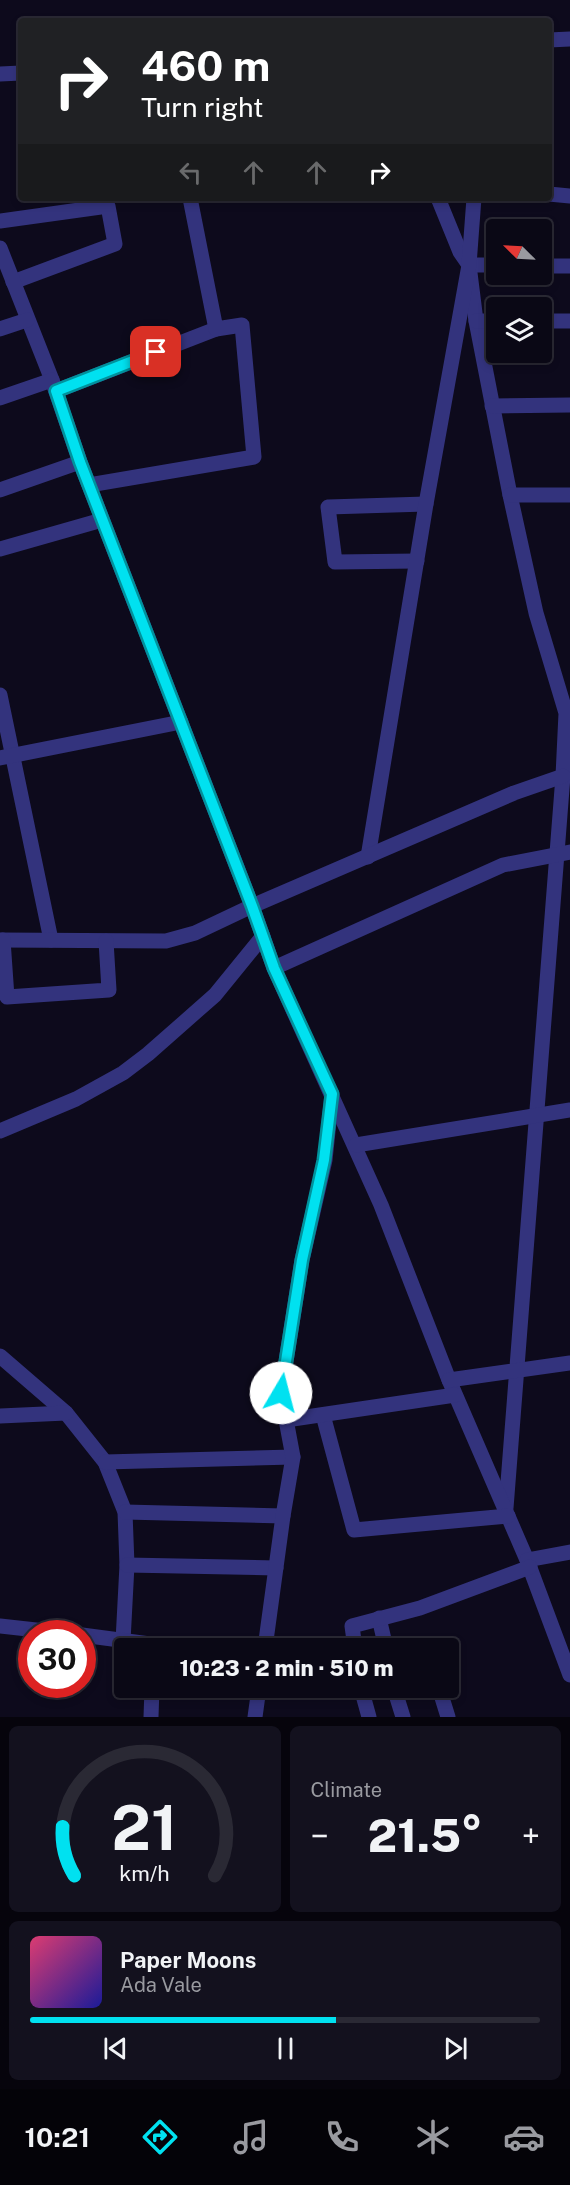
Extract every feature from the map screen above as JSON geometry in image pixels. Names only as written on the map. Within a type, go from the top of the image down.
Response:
[{"type":"street","points":[[552,40],[570,39]]},
{"type":"street","points":[[0,71],[18,73]]},
{"type":"street","points":[[552,194],[570,196]]},
{"type":"street","points":[[191,201],[216,329]]},
{"type":"street","points":[[439,201],[460,252],[469,265],[476,321],[510,495],[536,613],[566,713],[563,853],[536,1115],[507,1514]]},
{"type":"street","points":[[368,857],[426,504],[469,265],[474,201]]},
{"type":"street","points":[[0,221],[108,206],[115,244],[13,282]]},
{"type":"street","points":[[0,248],[3,264],[13,282],[54,385],[88,485],[274,968],[356,1145],[455,1395],[529,1563],[570,1675]]},
{"type":"street","points":[[469,265],[486,265]]},
{"type":"street","points":[[552,266],[570,266]]},
{"type":"street","points":[[0,329],[27,320]]},
{"type":"street","points":[[476,321],[486,321]]},
{"type":"street","points":[[552,321],[570,321]]},
{"type":"street","points":[[0,398],[54,385],[216,329],[242,325],[254,457],[88,485]]},
{"type":"street","points":[[492,406],[570,405]]},
{"type":"street","points":[[2,486],[80,462]]},
{"type":"street","points":[[510,495],[570,495]]},
{"type":"street","points":[[417,561],[335,561],[328,507],[426,504]]},
{"type":"street","points":[[0,549],[102,520]]},
{"type":"street","points":[[0,695],[7,757],[51,940]]},
{"type":"street","points":[[7,757],[181,722]]},
{"type":"street","points":[[106,941],[109,990],[7,997],[2,940],[166,940],[186,936],[514,793],[565,782]]},
{"type":"street","points":[[274,968],[503,865],[563,853]]},
{"type":"street","points":[[0,1131],[76,1099],[143,1059],[215,995],[263,936]]},
{"type":"street","points":[[266,1638],[293,1457],[281,1393],[302,1260],[324,1160],[332,1094]]},
{"type":"street","points":[[356,1145],[570,1110]]},
{"type":"street","points":[[0,1356],[66,1413],[105,1462],[125,1512],[127,1564],[123,1638]]},
{"type":"street","points":[[449,1380],[570,1363]]},
{"type":"street","points":[[286,1420],[455,1395]]},
{"type":"street","points":[[0,1416],[66,1413]]},
{"type":"street","points":[[323,1415],[354,1530],[507,1514]]},
{"type":"street","points":[[105,1462],[293,1457]]},
{"type":"street","points":[[125,1512],[283,1516]]},
{"type":"street","points":[[353,1638],[351,1626],[420,1608],[529,1563],[570,1552]]},
{"type":"street","points":[[127,1564],[276,1568]]},
{"type":"street","points":[[379,1618],[384,1638]]},
{"type":"street","points":[[0,1626],[18,1628]]},
{"type":"street","points":[[96,1637],[114,1640]]},
{"type":"street","points":[[150,1717],[151,1698]]},
{"type":"street","points":[[255,1717],[258,1698]]},
{"type":"street","points":[[364,1698],[369,1717]]},
{"type":"street","points":[[397,1698],[403,1717]]},
{"type":"street","points":[[442,1698],[448,1717]]},
{"type":"route","points":[[156,352],[56,391],[80,462],[274,968],[332,1094],[324,1160],[302,1260],[281,1393]]}]
